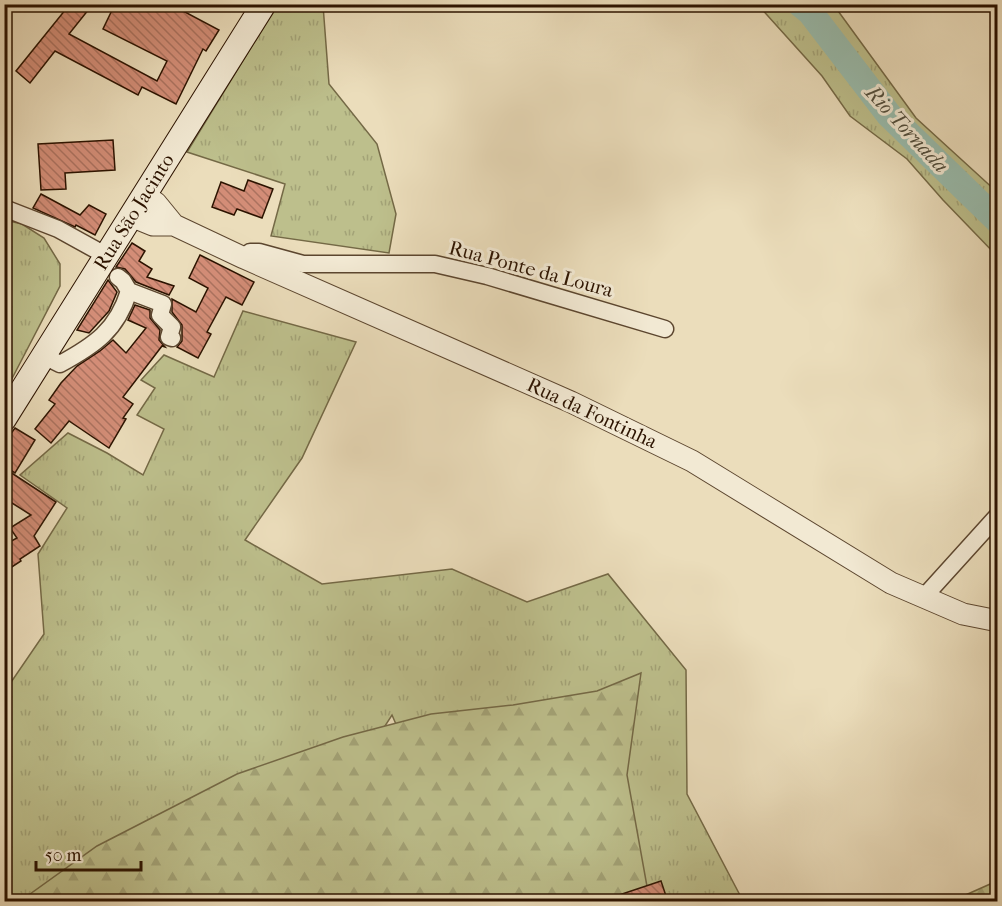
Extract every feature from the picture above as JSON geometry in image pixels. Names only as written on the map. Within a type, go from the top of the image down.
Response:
[{"type":"main road","name":"Rua São Jacinto","points":[[4,419],[264,4]]},
{"type":"street","name":"Rua da Fontinha","points":[[145,195],[156,203],[174,225]]},
{"type":"street","points":[[4,208],[58,230],[107,256]]},
{"type":"street","name":"Rua da Fontinha","points":[[131,216],[153,225],[174,225],[571,402],[692,461],[891,583],[963,614],[998,621]]},
{"type":"street","name":"Rua Ponte da Loura","points":[[244,258],[250,252],[259,252],[303,264],[435,264],[487,276],[665,329]]},
{"type":"street","points":[[118,277],[129,291],[163,304],[160,315],[172,327],[169,337],[172,338]]},
{"type":"street","points":[[44,356],[60,364],[82,352],[108,331],[123,311],[129,291]]},
{"type":"street","points":[[923,598],[998,515]]},
{"type":"green space","points":[[833,4],[916,118],[997,192],[997,256],[907,159],[850,116],[822,76],[758,5]]},
{"type":"green space","points":[[277,5],[323,5],[329,84],[377,144],[396,214],[389,253],[271,236],[285,184],[187,152]]},
{"type":"green space","points":[[5,220],[22,224],[44,238],[60,264],[60,286],[5,392]]},
{"type":"green space","points":[[243,311],[356,342],[302,458],[245,540],[322,584],[452,569],[527,602],[608,574],[686,670],[687,794],[743,901],[473,901],[392,715],[330,811],[73,901],[5,902],[5,691],[44,634],[38,554],[67,508],[20,475],[68,433],[143,475],[164,429],[137,415],[155,388],[141,380],[164,355],[214,377]]},
{"type":"green space","points":[[641,673],[627,775],[648,892],[653,901],[19,902],[97,846],[237,774],[343,737],[431,714],[513,705],[597,691]]},
{"type":"green space","points":[[997,881],[997,901],[952,901]]},
{"type":"building","points":[[70,4],[93,4],[69,34],[157,81],[167,61],[103,29],[115,4],[170,4],[219,30],[206,51],[203,49],[176,104],[142,87],[138,95],[55,51],[30,83],[16,71]]},
{"type":"building","points":[[113,140],[115,170],[65,173],[66,189],[41,190],[38,144]]},
{"type":"building","points":[[248,180],[273,189],[262,218],[237,209],[234,215],[212,207],[221,182],[244,191]]},
{"type":"building","points":[[41,194],[80,215],[89,205],[106,214],[95,235],[33,208]]},
{"type":"building","points":[[132,243],[145,251],[139,261],[152,269],[147,277],[174,286],[169,295],[136,282],[125,269],[116,267]]},
{"type":"building","points":[[200,255],[254,282],[242,305],[226,297],[207,332],[211,334],[198,358],[177,347],[182,341],[182,325],[172,312],[172,299],[196,312],[208,288],[189,278]]},
{"type":"building","points":[[108,280],[117,292],[109,311],[89,333],[77,330]]},
{"type":"building","points":[[135,305],[150,310],[150,318],[160,330],[159,340],[165,347],[162,346],[123,397],[133,404],[123,418],[126,419],[109,448],[69,421],[51,443],[35,429],[55,404],[49,400],[77,366],[113,340],[126,353],[146,328],[128,320]]},
{"type":"building","points":[[15,428],[35,440],[15,473],[4,466],[4,443]]},
{"type":"building","points":[[4,468],[56,502],[34,536],[40,546],[4,572],[4,545],[17,538],[10,528],[31,515],[4,498]]},
{"type":"building","points":[[661,881],[668,902],[607,902],[607,899]]},
{"type":"waterway","name":"Rio Tornada","points":[[800,4],[810,12],[889,115],[998,221]]}]
